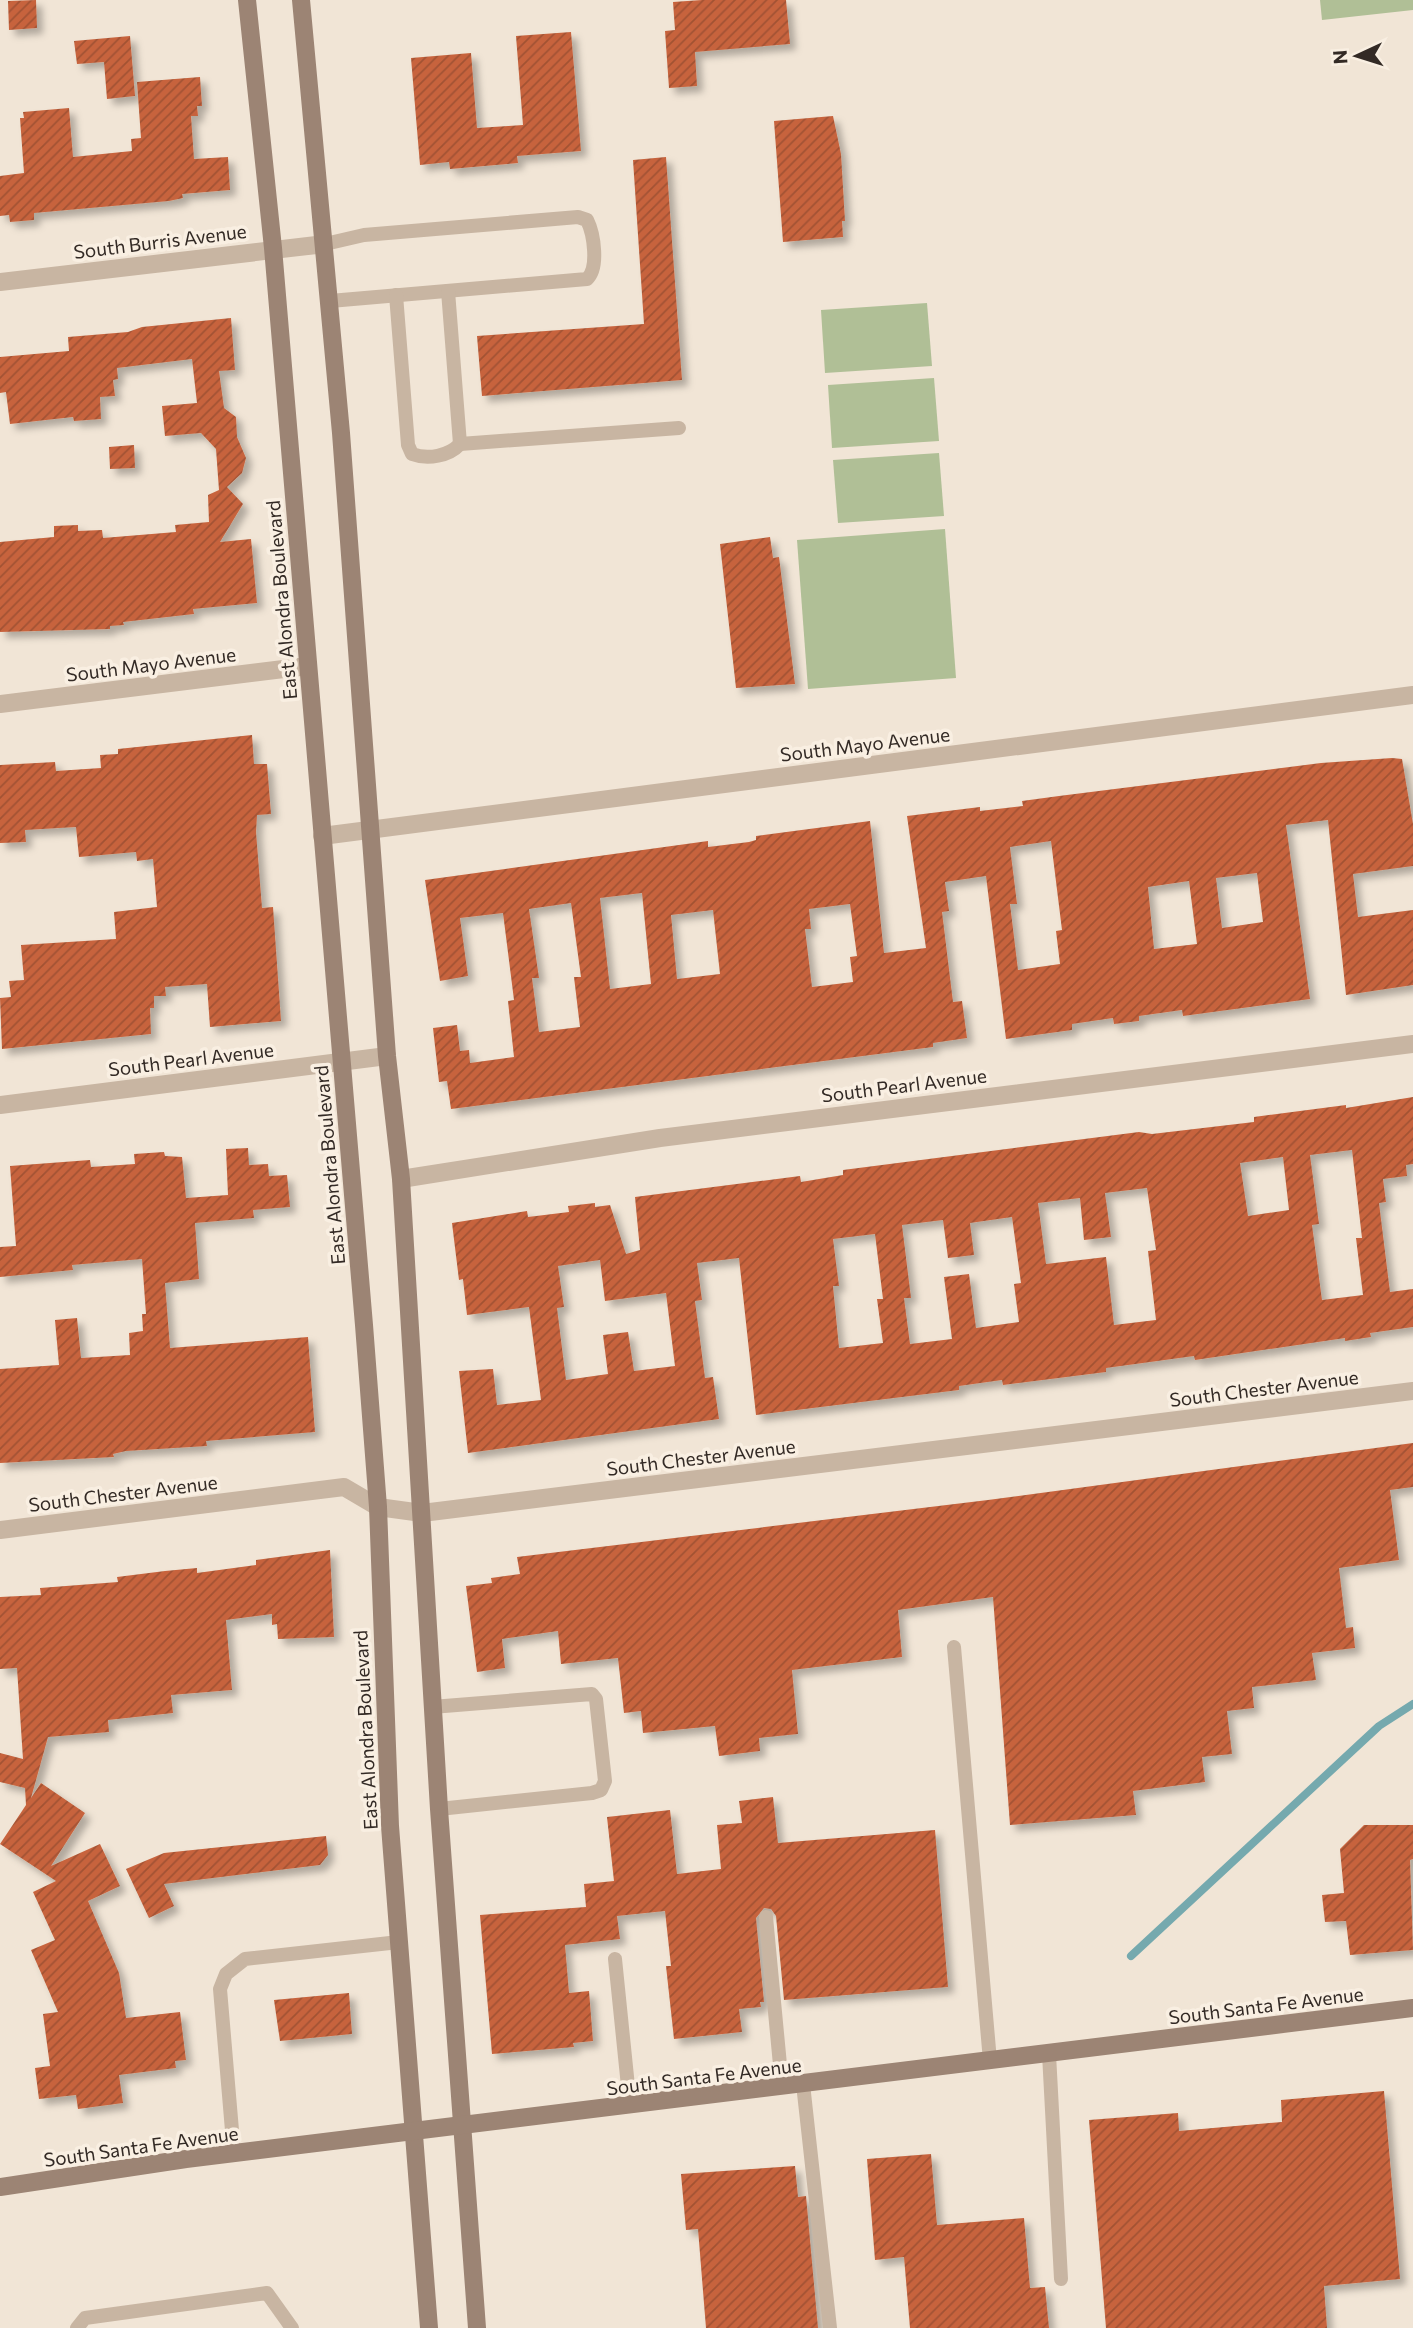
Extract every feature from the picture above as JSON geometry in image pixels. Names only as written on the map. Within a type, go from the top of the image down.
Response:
[{"type":"main road","name":"East Alondra Boulevard","points":[[247,0],[273,248],[378,1507],[385,1722],[412,2134],[429,2328]]},
{"type":"main road","points":[[301,0],[330,301],[387,1056],[401,1179],[432,1707],[477,2328]]},
{"type":"main road","name":"South Santa Fe Avenue","points":[[0,2186],[234,2154],[1413,2008]]},
{"type":"street","name":"South Burris Avenue","points":[[0,282],[325,244]]},
{"type":"street","name":"South Mayo Avenue","points":[[0,704],[308,666]]},
{"type":"street","name":"South Mayo Avenue","points":[[322,836],[1413,695]]},
{"type":"street","name":"South Pearl Avenue","points":[[401,1179],[674,1136],[1413,1044]]},
{"type":"street","name":"South Pearl Avenue","points":[[0,1105],[387,1056]]},
{"type":"street","name":"South Chester Avenue","points":[[0,1530],[344,1487],[378,1507],[422,1513],[1413,1391]]},
{"type":"lane","points":[[325,244],[364,234],[578,216],[587,220],[590,225],[594,266],[587,279],[330,301]]},
{"type":"lane","points":[[448,291],[460,444]]},
{"type":"lane","points":[[396,295],[410,450],[420,456],[447,454],[460,444],[679,428]]},
{"type":"lane","points":[[954,1647],[990,2061]]},
{"type":"lane","points":[[432,1707],[592,1694],[596,1699],[605,1781],[600,1790],[592,1793],[439,1809]]},
{"type":"lane","points":[[766,1917],[782,2087]]},
{"type":"lane","points":[[234,2154],[220,1989],[226,1974],[245,1959],[399,1942]]},
{"type":"lane","points":[[615,1959],[630,2106]]},
{"type":"lane","points":[[1049,2054],[1061,2279]]},
{"type":"lane","points":[[803,2084],[830,2328]]},
{"type":"lane","points":[[77,2328],[85,2318],[267,2293],[292,2328]]},
{"type":"green space","points":[[1320,0],[1413,0],[1413,10],[1322,20]]},
{"type":"green space","points":[[927,303],[932,366],[825,373],[821,310]]},
{"type":"green space","points":[[934,378],[939,441],[832,448],[828,385]]},
{"type":"green space","points":[[939,453],[944,516],[838,523],[833,460]]},
{"type":"green space","points":[[945,529],[956,678],[808,689],[797,540]]},
{"type":"building","points":[[36,0],[37,28],[9,30],[8,1]]},
{"type":"building","points":[[786,0],[790,44],[695,52],[697,86],[669,88],[665,31],[675,30],[673,2]]},
{"type":"building","points":[[571,32],[581,151],[517,156],[518,163],[450,169],[449,162],[420,165],[411,58],[471,53],[477,128],[523,125],[516,36]]},
{"type":"building","points":[[130,36],[135,96],[107,99],[104,62],[77,64],[74,41]]},
{"type":"building","points":[[200,77],[202,106],[197,106],[198,116],[191,116],[194,159],[228,157],[230,190],[182,194],[183,198],[169,201],[34,213],[34,220],[10,222],[9,215],[0,216],[0,176],[24,173],[20,118],[24,118],[23,112],[69,108],[73,157],[132,151],[131,139],[141,138],[137,82]]},
{"type":"building","points":[[833,116],[841,154],[845,221],[842,221],[843,237],[783,242],[774,121]]},
{"type":"building","points":[[666,157],[682,380],[482,396],[477,336],[644,324],[633,160]]},
{"type":"building","points":[[231,318],[235,370],[219,371],[224,408],[236,417],[237,437],[246,458],[242,473],[227,487],[243,504],[220,542],[251,539],[257,603],[193,609],[194,614],[123,622],[124,625],[110,626],[110,629],[0,632],[0,542],[54,537],[54,526],[78,525],[78,531],[102,530],[103,538],[176,532],[175,525],[209,522],[208,495],[219,490],[216,449],[201,433],[165,436],[162,406],[197,403],[192,359],[117,368],[118,379],[113,380],[115,396],[100,397],[101,419],[74,421],[73,417],[10,424],[6,392],[0,393],[0,357],[69,351],[68,337]]},
{"type":"building","points":[[134,445],[135,468],[110,469],[109,447]]},
{"type":"building","points":[[770,537],[773,558],[779,557],[795,684],[736,688],[720,544]]},
{"type":"building","points":[[252,735],[254,764],[267,764],[271,814],[257,815],[256,832],[262,908],[273,907],[281,1021],[210,1027],[207,984],[165,987],[166,996],[154,996],[154,1008],[150,1008],[151,1034],[2,1049],[0,998],[11,997],[9,981],[24,980],[21,945],[116,939],[114,912],[157,907],[153,859],[137,861],[136,852],[79,857],[76,827],[25,830],[26,842],[0,843],[0,765],[55,762],[56,771],[101,768],[100,755],[118,754],[118,749]]},
{"type":"building","points":[[1402,759],[1413,824],[1413,866],[1353,874],[1358,917],[1413,910],[1413,985],[1346,995],[1328,820],[1286,825],[1310,999],[1183,1016],[1182,1010],[1139,1016],[1139,1021],[1114,1024],[1113,1018],[1072,1024],[1072,1030],[1006,1039],[986,876],[945,882],[949,911],[942,912],[953,1002],[962,1001],[967,1038],[933,1043],[933,1047],[451,1109],[447,1081],[439,1082],[433,1028],[457,1025],[460,1051],[469,1050],[470,1063],[514,1057],[508,1001],[514,1000],[503,913],[460,918],[468,976],[440,981],[425,880],[708,841],[708,847],[749,842],[756,840],[756,836],[870,821],[884,953],[926,948],[907,816],[980,807],[980,811],[1023,806],[1022,801],[1321,763]],"holes":[[[1051,841],[1062,930],[1056,931],[1060,964],[1018,970],[1010,904],[1017,904],[1010,847]],[[1257,873],[1263,922],[1222,928],[1216,878]],[[1189,881],[1197,944],[1154,949],[1148,887]],[[642,893],[651,984],[610,989],[600,898]],[[571,903],[581,977],[574,977],[580,1027],[539,1032],[532,978],[539,978],[529,909]],[[850,904],[857,956],[850,957],[853,982],[812,987],[805,929],[811,929],[809,909]],[[713,910],[720,974],[677,979],[671,915]]]},
{"type":"building","points":[[1413,1097],[1413,1164],[1406,1165],[1407,1176],[1383,1179],[1386,1202],[1379,1203],[1390,1292],[1413,1289],[1413,1327],[1370,1333],[1371,1337],[1345,1341],[1345,1338],[1195,1360],[1194,1356],[1106,1368],[1106,1372],[1003,1385],[1002,1380],[959,1386],[959,1390],[756,1415],[739,1258],[697,1263],[702,1300],[695,1301],[705,1378],[713,1377],[719,1419],[468,1453],[459,1371],[493,1369],[497,1405],[541,1400],[529,1307],[467,1315],[463,1279],[459,1280],[452,1223],[527,1211],[528,1217],[569,1212],[568,1206],[595,1203],[595,1207],[610,1205],[626,1254],[640,1250],[635,1197],[800,1176],[801,1182],[843,1175],[843,1170],[1139,1132],[1152,1134],[1254,1122],[1254,1117],[1346,1105],[1346,1108]],"holes":[[[1352,1150],[1362,1238],[1356,1238],[1363,1295],[1322,1300],[1312,1225],[1319,1224],[1310,1155]],[[1283,1157],[1289,1210],[1248,1216],[1240,1163]],[[1147,1188],[1156,1250],[1148,1251],[1156,1320],[1114,1325],[1106,1257],[1046,1264],[1038,1203],[1080,1198],[1084,1240],[1111,1237],[1105,1193]],[[1012,1217],[1021,1283],[1014,1284],[1019,1322],[976,1328],[969,1274],[944,1277],[952,1339],[910,1344],[904,1298],[911,1298],[902,1225],[943,1220],[948,1258],[974,1255],[970,1223]],[[875,1234],[883,1299],[877,1299],[883,1343],[839,1348],[833,1286],[839,1286],[833,1239]],[[600,1260],[605,1301],[666,1293],[675,1366],[634,1371],[628,1332],[603,1335],[608,1374],[566,1380],[557,1308],[564,1307],[558,1266]]]},
{"type":"building","points":[[248,1148],[249,1165],[268,1164],[269,1176],[287,1175],[290,1207],[253,1210],[254,1218],[195,1223],[199,1279],[165,1283],[170,1348],[308,1337],[315,1432],[206,1441],[207,1446],[126,1451],[113,1454],[114,1457],[0,1463],[0,1369],[59,1365],[55,1320],[77,1318],[81,1358],[130,1355],[129,1333],[143,1331],[142,1314],[146,1314],[142,1259],[72,1265],[73,1270],[0,1277],[0,1247],[16,1246],[10,1166],[90,1160],[91,1167],[135,1164],[134,1154],[164,1152],[165,1156],[182,1157],[186,1198],[228,1195],[226,1149]]},
{"type":"building","points":[[1413,1443],[1413,1487],[1390,1490],[1399,1560],[1339,1568],[1346,1628],[1353,1627],[1355,1648],[1312,1653],[1316,1680],[1252,1687],[1254,1708],[1227,1711],[1232,1754],[1202,1757],[1205,1782],[1133,1791],[1136,1815],[1010,1825],[993,1597],[898,1610],[902,1657],[792,1670],[798,1734],[759,1738],[760,1751],[719,1756],[715,1726],[643,1733],[641,1711],[624,1713],[618,1658],[561,1664],[558,1631],[502,1639],[505,1668],[477,1672],[466,1586],[492,1583],[491,1578],[520,1574],[517,1557],[988,1500]]},
{"type":"building","points":[[330,1550],[334,1637],[278,1639],[277,1624],[272,1625],[272,1614],[226,1620],[232,1690],[171,1695],[173,1713],[108,1720],[109,1732],[48,1737],[31,1798],[41,1783],[85,1813],[51,1866],[100,1844],[120,1886],[88,1901],[119,1973],[126,2018],[180,2012],[186,2060],[175,2061],[176,2068],[119,2075],[123,2103],[78,2109],[76,2095],[39,2099],[35,2068],[50,2066],[43,2014],[58,2012],[31,1950],[55,1940],[33,1892],[56,1881],[0,1844],[26,1805],[25,1788],[0,1782],[0,1753],[23,1759],[17,1668],[0,1669],[0,1597],[41,1595],[40,1588],[118,1582],[117,1577],[165,1571],[197,1568],[197,1573],[256,1565],[256,1560]]},
{"type":"building","points":[[773,1797],[778,1843],[935,1830],[948,1987],[784,2000],[776,1916],[771,1909],[764,1908],[756,1918],[764,2002],[760,2002],[761,2007],[739,2009],[742,2032],[674,2039],[666,1966],[671,1966],[665,1911],[617,1916],[620,1939],[565,1945],[569,1993],[589,1991],[593,2041],[573,2043],[574,2047],[492,2054],[480,1915],[586,1907],[584,1884],[614,1881],[607,1817],[670,1810],[677,1874],[721,1869],[717,1825],[742,1823],[739,1801]]},
{"type":"building","points":[[1364,1825],[1413,1825],[1413,1859],[1410,1860],[1413,1950],[1350,1955],[1346,1921],[1325,1922],[1322,1895],[1344,1893],[1340,1849]]},
{"type":"building","points":[[326,1836],[328,1855],[320,1865],[164,1884],[174,1906],[149,1918],[126,1869],[164,1853]]},
{"type":"building","points":[[349,1993],[352,2034],[280,2041],[274,2000]]},
{"type":"building","points":[[1384,2091],[1400,2279],[1324,2286],[1327,2328],[1106,2328],[1089,2120],[1178,2113],[1179,2131],[1282,2122],[1281,2100]]},
{"type":"building","points":[[931,2154],[937,2225],[1024,2218],[1030,2288],[1045,2287],[1049,2328],[910,2328],[904,2257],[875,2260],[867,2159]]},
{"type":"building","points":[[795,2166],[798,2197],[806,2196],[818,2328],[706,2328],[698,2229],[686,2230],[681,2174]]},
{"type":"waterway","points":[[1131,1956],[1379,1726],[1413,1704]]}]
